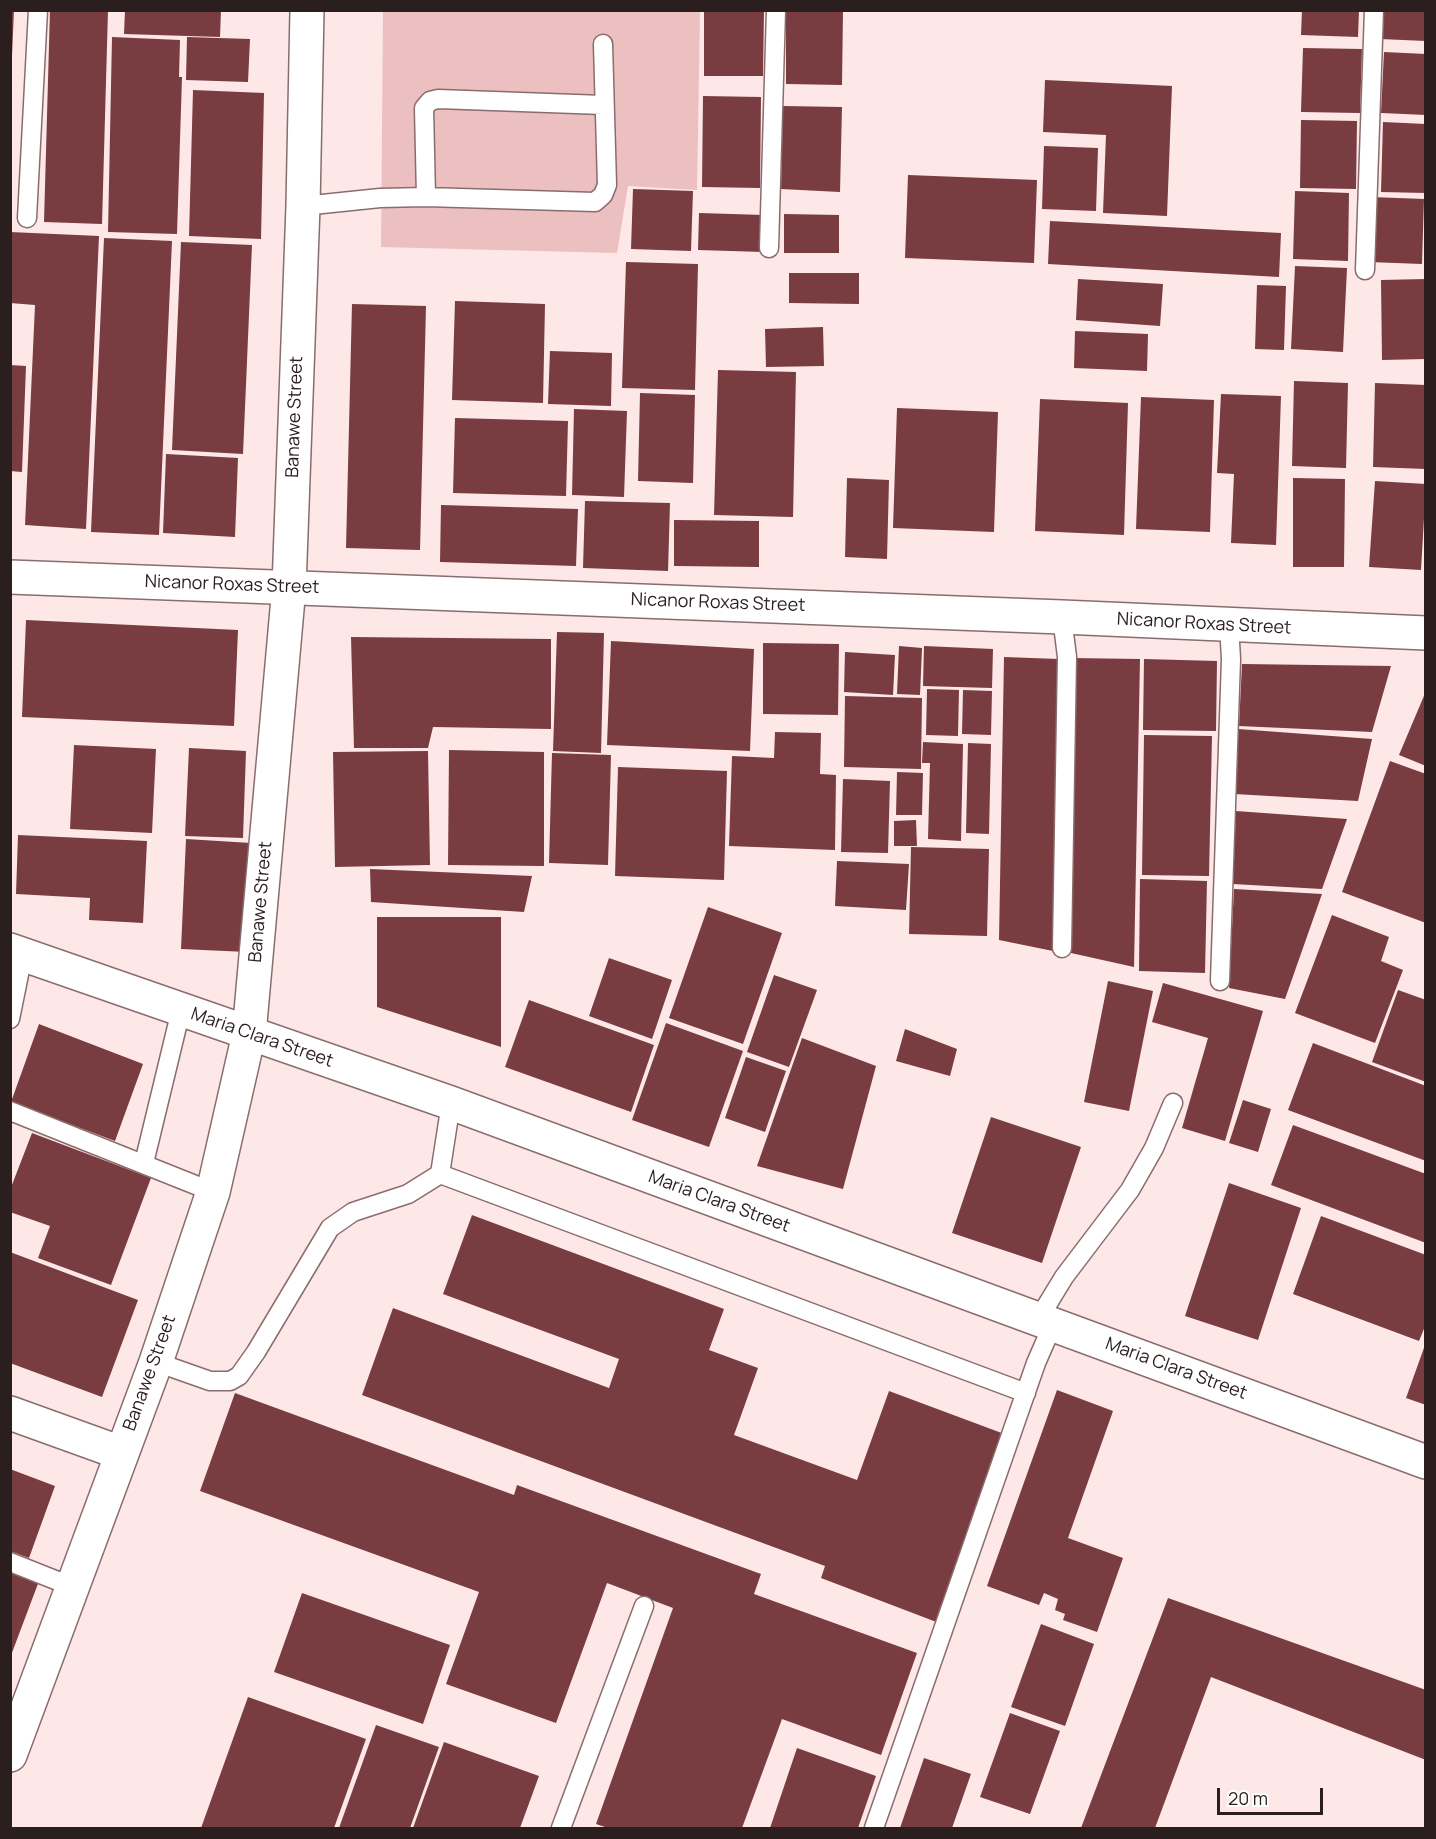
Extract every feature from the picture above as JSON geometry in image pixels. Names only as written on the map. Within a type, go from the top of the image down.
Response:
[{"type":"street","name":"Banawe Street","points":[[10,1755],[156,1362],[213,1192],[249,1034],[289,587],[303,206],[307,10]]},
{"type":"street","name":"Nicanor Roxas Street","points":[[10,577],[1425,633]]},
{"type":"street","name":"Maria Clara Street","points":[[17,952],[451,1103],[1425,1462]]},
{"type":"street","points":[[10,1413],[121,1453]]},
{"type":"lane","points":[[27,219],[38,10]]},
{"type":"lane","points":[[769,248],[776,10]]},
{"type":"lane","points":[[1365,270],[1374,10]]},
{"type":"lane","points":[[303,206],[380,198],[595,202],[603,195],[607,185],[603,44]]},
{"type":"lane","points":[[426,198],[424,108],[430,101],[438,99],[603,105]]},
{"type":"lane","points":[[1062,617],[1066,657],[1062,948]]},
{"type":"lane","points":[[1220,981],[1231,659],[1229,625]]},
{"type":"lane","points":[[10,1019],[17,952]]},
{"type":"lane","points":[[144,1163],[182,1010]]},
{"type":"lane","points":[[156,1362],[210,1381],[230,1381],[239,1376],[256,1352],[330,1228],[353,1212],[408,1194],[440,1174],[451,1103]]},
{"type":"lane","points":[[874,1828],[1026,1393],[1046,1321],[1064,1277],[1130,1190],[1154,1148],[1173,1103]]},
{"type":"lane","points":[[10,1111],[213,1192]]},
{"type":"lane","points":[[440,1174],[1026,1393]]},
{"type":"lane","points":[[10,1562],[73,1587]]},
{"type":"lane","points":[[561,1828],[644,1606]]},
{"type":"shaded area","points":[[383,11],[700,11],[697,190],[628,186],[617,253],[381,247]]},
{"type":"building","points":[[10,10],[14,10],[12,56],[10,56]]},
{"type":"building","points":[[50,10],[108,10],[102,224],[44,222]]},
{"type":"building","points":[[125,10],[221,10],[220,37],[124,34]]},
{"type":"building","points":[[704,10],[764,10],[763,76],[704,76]]},
{"type":"building","points":[[786,10],[843,10],[842,85],[786,84]]},
{"type":"building","points":[[1302,10],[1359,10],[1358,37],[1301,35]]},
{"type":"building","points":[[1381,10],[1426,10],[1426,41],[1380,39]]},
{"type":"building","points":[[112,37],[180,40],[179,77],[182,77],[177,234],[108,232]]},
{"type":"building","points":[[187,37],[250,39],[248,82],[186,80]]},
{"type":"building","points":[[1303,48],[1362,49],[1360,113],[1301,112]]},
{"type":"building","points":[[1384,52],[1426,54],[1426,115],[1381,113]]},
{"type":"building","points":[[1045,80],[1172,86],[1167,216],[1103,213],[1106,135],[1043,132]]},
{"type":"building","points":[[193,90],[264,93],[261,239],[189,236]]},
{"type":"building","points":[[703,96],[761,97],[760,188],[702,187]]},
{"type":"building","points":[[783,106],[842,107],[840,192],[781,189]]},
{"type":"building","points":[[1301,120],[1357,121],[1356,189],[1300,188]]},
{"type":"building","points":[[1383,122],[1426,124],[1426,193],[1381,192]]},
{"type":"building","points":[[1044,146],[1098,148],[1096,211],[1042,209]]},
{"type":"building","points":[[908,175],[1037,180],[1034,263],[905,258]]},
{"type":"building","points":[[633,189],[693,191],[691,251],[631,249]]},
{"type":"building","points":[[1295,191],[1349,193],[1348,261],[1293,259]]},
{"type":"building","points":[[1371,197],[1424,199],[1422,264],[1369,262]]},
{"type":"building","points":[[699,213],[764,215],[763,252],[698,250]]},
{"type":"building","points":[[784,214],[839,215],[839,253],[784,253]]},
{"type":"building","points":[[1050,221],[1281,233],[1279,277],[1048,264]]},
{"type":"building","points":[[10,232],[99,236],[86,529],[25,525],[35,305],[10,303]]},
{"type":"building","points":[[104,238],[172,241],[159,535],[91,532]]},
{"type":"building","points":[[181,242],[252,245],[243,454],[172,450]]},
{"type":"building","points":[[626,262],[698,264],[695,390],[622,388]]},
{"type":"building","points":[[1295,266],[1347,268],[1343,352],[1291,349]]},
{"type":"building","points":[[789,273],[859,273],[859,304],[789,303]]},
{"type":"building","points":[[1078,279],[1163,284],[1160,326],[1076,320]]},
{"type":"building","points":[[1426,279],[1426,359],[1382,360],[1381,280]]},
{"type":"building","points":[[1257,285],[1286,286],[1284,350],[1255,349]]},
{"type":"building","points":[[455,301],[545,304],[543,403],[452,400]]},
{"type":"building","points":[[352,304],[426,306],[420,550],[346,548]]},
{"type":"building","points":[[823,327],[824,366],[766,367],[765,329]]},
{"type":"building","points":[[1075,331],[1148,334],[1147,371],[1074,368]]},
{"type":"building","points":[[550,351],[612,353],[611,406],[548,404]]},
{"type":"building","points":[[10,365],[26,366],[22,472],[10,471]]},
{"type":"building","points":[[718,370],[796,372],[793,517],[714,515]]},
{"type":"building","points":[[1294,381],[1348,383],[1346,468],[1292,466]]},
{"type":"building","points":[[1375,383],[1426,385],[1426,469],[1373,467]]},
{"type":"building","points":[[640,393],[695,395],[693,483],[638,481]]},
{"type":"building","points":[[1221,394],[1281,396],[1276,545],[1231,543],[1234,474],[1217,473]]},
{"type":"building","points":[[1141,397],[1214,400],[1210,532],[1136,529]]},
{"type":"building","points":[[1040,399],[1128,403],[1124,535],[1035,531]]},
{"type":"building","points":[[897,408],[998,412],[994,532],[893,528]]},
{"type":"building","points":[[574,409],[627,411],[624,497],[572,495]]},
{"type":"building","points":[[455,418],[568,421],[566,496],[453,493]]},
{"type":"building","points":[[166,454],[238,458],[235,537],[163,533]]},
{"type":"building","points":[[847,478],[889,480],[887,559],[845,557]]},
{"type":"building","points":[[1293,478],[1345,479],[1344,567],[1293,567]]},
{"type":"building","points":[[1375,481],[1426,484],[1421,570],[1369,567]]},
{"type":"building","points":[[585,501],[670,503],[668,571],[583,568]]},
{"type":"building","points":[[441,505],[578,509],[576,566],[440,562]]},
{"type":"building","points":[[674,520],[759,521],[759,567],[674,566]]},
{"type":"building","points":[[26,620],[238,630],[234,726],[22,717]]},
{"type":"building","points":[[557,632],[604,633],[601,753],[553,751]]},
{"type":"building","points":[[351,637],[551,639],[551,729],[433,727],[428,748],[354,748]]},
{"type":"building","points":[[611,641],[754,649],[750,751],[607,745]]},
{"type":"building","points":[[763,643],[839,644],[838,715],[763,714]]},
{"type":"building","points":[[899,646],[922,648],[920,695],[897,694]]},
{"type":"building","points":[[924,646],[993,649],[992,688],[923,686]]},
{"type":"building","points":[[845,652],[895,655],[893,695],[844,692]]},
{"type":"building","points":[[1004,657],[1059,659],[1053,951],[999,940]]},
{"type":"building","points":[[1071,658],[1140,659],[1134,967],[1071,953]]},
{"type":"building","points":[[1144,659],[1217,661],[1216,731],[1143,730]]},
{"type":"building","points":[[1242,664],[1391,666],[1372,732],[1239,726]]},
{"type":"building","points":[[927,689],[959,690],[958,736],[926,735]]},
{"type":"building","points":[[963,690],[992,691],[991,735],[962,734]]},
{"type":"building","points":[[1426,691],[1426,766],[1399,755]]},
{"type":"building","points":[[845,696],[922,698],[921,769],[844,767]]},
{"type":"building","points":[[1238,729],[1372,739],[1358,801],[1234,794]]},
{"type":"building","points":[[775,732],[821,733],[820,774],[836,775],[835,850],[729,846],[732,756],[774,758]]},
{"type":"building","points":[[1144,735],[1212,736],[1209,876],[1142,875]]},
{"type":"building","points":[[923,742],[963,744],[961,841],[928,839],[930,763],[922,763]]},
{"type":"building","points":[[968,743],[991,744],[989,834],[966,833]]},
{"type":"building","points":[[74,745],[156,749],[152,833],[70,829]]},
{"type":"building","points":[[189,748],[246,751],[243,838],[185,836]]},
{"type":"building","points":[[449,750],[544,752],[544,866],[448,865]]},
{"type":"building","points":[[428,751],[430,865],[335,867],[333,752]]},
{"type":"building","points":[[552,753],[611,755],[608,865],[549,863]]},
{"type":"building","points":[[1390,761],[1426,774],[1426,923],[1342,892]]},
{"type":"building","points":[[618,767],[727,771],[724,880],[615,876]]},
{"type":"building","points":[[897,772],[923,773],[922,815],[896,815]]},
{"type":"building","points":[[843,779],[890,781],[888,853],[841,852]]},
{"type":"building","points":[[1236,811],[1347,819],[1322,889],[1233,884]]},
{"type":"building","points":[[916,820],[917,846],[894,846],[894,821]]},
{"type":"building","points":[[18,835],[147,841],[143,923],[89,920],[90,898],[16,894]]},
{"type":"building","points":[[186,839],[251,843],[247,952],[181,949]]},
{"type":"building","points":[[911,847],[989,849],[987,936],[909,934]]},
{"type":"building","points":[[837,861],[909,864],[906,910],[835,906]]},
{"type":"building","points":[[370,869],[532,876],[524,912],[371,902]]},
{"type":"building","points":[[1140,879],[1207,881],[1205,973],[1139,971]]},
{"type":"building","points":[[1234,889],[1322,894],[1285,999],[1229,988]]},
{"type":"building","points":[[708,907],[782,933],[743,1044],[669,1018]]},
{"type":"building","points":[[1332,915],[1389,937],[1381,961],[1403,970],[1375,1043],[1295,1013]]},
{"type":"building","points":[[377,917],[501,917],[501,1047],[377,1007]]},
{"type":"building","points":[[609,958],[672,980],[652,1039],[589,1016]]},
{"type":"building","points":[[774,975],[817,990],[789,1067],[747,1052]]},
{"type":"building","points":[[1108,981],[1153,991],[1129,1111],[1084,1102]]},
{"type":"building","points":[[1163,983],[1263,1011],[1225,1141],[1182,1128],[1208,1038],[1152,1022]]},
{"type":"building","points":[[1398,990],[1426,1000],[1426,1082],[1372,1062]]},
{"type":"building","points":[[529,1000],[654,1045],[631,1112],[505,1067]]},
{"type":"building","points":[[666,1023],[743,1051],[709,1147],[632,1120]]},
{"type":"building","points":[[39,1024],[143,1064],[115,1141],[11,1102]]},
{"type":"building","points":[[905,1029],[957,1049],[950,1076],[896,1061]]},
{"type":"building","points":[[802,1038],[876,1066],[843,1189],[757,1166]]},
{"type":"building","points":[[1313,1043],[1426,1086],[1426,1161],[1288,1110]]},
{"type":"building","points":[[746,1057],[786,1071],[765,1132],[725,1118]]},
{"type":"building","points":[[1243,1100],[1271,1109],[1258,1152],[1229,1143]]},
{"type":"building","points":[[991,1117],[1081,1147],[1042,1263],[952,1233]]},
{"type":"building","points":[[1293,1125],[1426,1174],[1426,1243],[1271,1185]]},
{"type":"building","points":[[32,1133],[151,1178],[111,1285],[38,1258],[50,1226],[10,1212],[10,1190]]},
{"type":"building","points":[[1229,1183],[1301,1208],[1258,1340],[1185,1316]]},
{"type":"building","points":[[472,1215],[724,1309],[709,1350],[758,1368],[734,1435],[857,1480],[889,1391],[1007,1435],[939,1623],[821,1578],[825,1566],[362,1395],[393,1308],[609,1388],[619,1359],[443,1294]]},
{"type":"building","points":[[1321,1216],[1426,1255],[1426,1324],[1419,1341],[1293,1294]]},
{"type":"building","points":[[10,1252],[138,1300],[102,1397],[10,1363]]},
{"type":"building","points":[[1426,1345],[1426,1405],[1406,1398]]},
{"type":"building","points":[[1057,1390],[1113,1411],[1068,1538],[1123,1558],[1097,1632],[1063,1620],[1065,1614],[1055,1610],[1058,1599],[1044,1593],[1039,1605],[987,1586]]},
{"type":"building","points":[[235,1393],[514,1495],[517,1485],[761,1574],[754,1594],[917,1653],[881,1755],[782,1719],[742,1828],[608,1828],[596,1824],[673,1608],[607,1583],[556,1723],[446,1684],[479,1592],[200,1491]]},
{"type":"building","points":[[10,1469],[55,1486],[29,1558],[10,1551]]},
{"type":"building","points":[[10,1570],[39,1581],[10,1658]]},
{"type":"building","points":[[302,1593],[450,1645],[423,1724],[274,1672]]},
{"type":"building","points":[[1168,1598],[1426,1690],[1426,1760],[1211,1677],[1155,1828],[1081,1828]]},
{"type":"building","points":[[1041,1624],[1094,1644],[1065,1726],[1011,1707]]},
{"type":"building","points":[[248,1697],[366,1739],[334,1828],[201,1828]]},
{"type":"building","points":[[1010,1713],[1060,1731],[1030,1814],[980,1797]]},
{"type":"building","points":[[376,1725],[439,1747],[410,1828],[339,1828]]},
{"type":"building","points":[[444,1742],[539,1776],[520,1828],[413,1828]]},
{"type":"building","points":[[797,1748],[876,1776],[858,1828],[770,1828]]},
{"type":"building","points":[[924,1758],[971,1774],[952,1828],[900,1828]]}]
